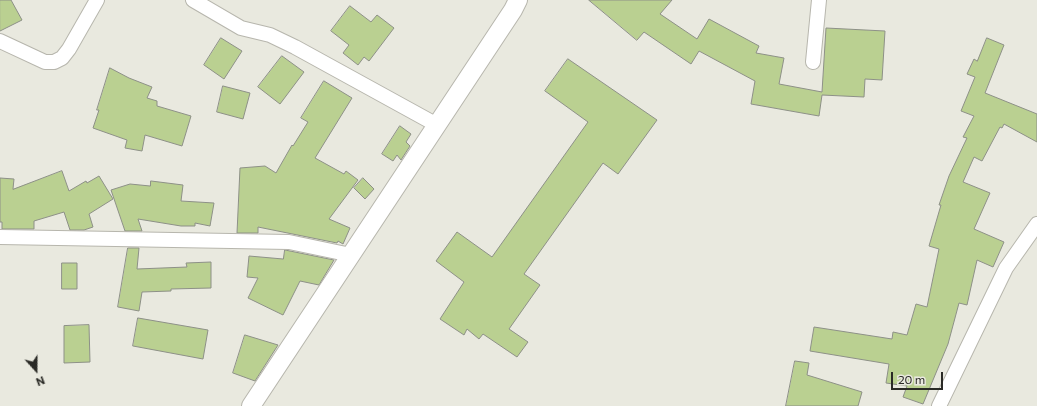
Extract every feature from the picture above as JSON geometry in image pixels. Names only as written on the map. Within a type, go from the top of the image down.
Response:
[{"type":"street","points":[[0,41],[45,62],[54,62],[62,58],[69,49],[97,0]]},
{"type":"street","points":[[193,0],[241,28],[270,35],[295,47],[437,125]]},
{"type":"street","points":[[251,406],[513,10],[518,0]]},
{"type":"street","points":[[813,62],[819,0]]},
{"type":"street","points":[[939,406],[1006,268],[1037,224]]},
{"type":"street","points":[[0,237],[289,242],[351,255]]},
{"type":"building","points":[[0,0],[11,0],[22,20],[0,31]]},
{"type":"building","points":[[589,0],[672,0],[660,14],[697,39],[709,19],[759,46],[756,53],[784,58],[779,84],[822,92],[826,28],[885,31],[882,80],[865,79],[864,97],[822,95],[819,116],[751,104],[755,81],[699,51],[691,64],[644,32],[637,40]]},
{"type":"building","points":[[350,6],[371,22],[377,15],[394,28],[369,61],[364,57],[358,65],[343,53],[349,45],[331,31]]},
{"type":"building","points":[[221,38],[242,51],[224,79],[204,65]]},
{"type":"building","points":[[987,38],[1004,45],[985,93],[1037,114],[1037,142],[1004,124],[1002,128],[1000,127],[982,161],[974,157],[963,182],[990,193],[974,229],[1004,242],[993,267],[977,260],[967,305],[959,303],[948,344],[923,404],[903,397],[907,386],[886,383],[889,364],[810,351],[814,327],[892,339],[893,332],[907,335],[916,304],[927,307],[939,249],[929,246],[941,205],[939,205],[949,176],[967,138],[963,137],[974,116],[961,111],[975,77],[967,74],[974,59],[977,61]]},
{"type":"building","points":[[282,56],[304,72],[280,104],[258,87]]},
{"type":"building","points":[[568,59],[657,120],[618,174],[603,163],[524,274],[540,285],[509,329],[528,342],[517,357],[483,334],[479,339],[467,329],[464,335],[440,319],[464,282],[436,261],[457,232],[492,257],[588,122],[545,91]]},
{"type":"building","points":[[110,68],[129,78],[152,87],[147,98],[157,101],[157,106],[191,116],[182,146],[145,135],[142,151],[125,148],[127,140],[93,128]]},
{"type":"building","points":[[324,81],[352,98],[315,158],[344,174],[346,171],[358,180],[329,219],[350,228],[343,244],[338,241],[337,243],[258,227],[258,233],[237,233],[240,168],[265,166],[276,173],[292,145],[293,146],[308,122],[301,118]]},
{"type":"building","points":[[223,86],[250,93],[243,119],[217,112]]},
{"type":"building","points":[[400,126],[411,134],[406,142],[410,146],[401,160],[397,155],[393,161],[382,154]]},
{"type":"building","points":[[62,171],[69,191],[86,181],[87,183],[99,176],[113,199],[89,214],[93,227],[84,230],[70,230],[64,212],[34,221],[34,229],[2,229],[2,222],[0,222],[0,178],[14,179],[13,189]]},
{"type":"building","points":[[363,178],[374,189],[365,199],[354,188]]},
{"type":"building","points":[[151,181],[183,185],[181,201],[214,203],[210,226],[195,223],[195,226],[181,226],[138,219],[142,231],[125,231],[111,190],[130,184],[150,186]]},
{"type":"building","points":[[128,248],[139,248],[137,269],[187,267],[186,263],[211,262],[211,288],[171,289],[171,291],[142,292],[139,311],[118,307]]},
{"type":"building","points":[[285,250],[334,260],[319,285],[300,281],[283,315],[248,298],[258,278],[247,277],[249,256],[283,259]]},
{"type":"building","points":[[62,263],[77,263],[77,289],[62,289]]},
{"type":"building","points":[[138,318],[208,330],[203,359],[133,346]]},
{"type":"building","points":[[89,325],[90,362],[64,363],[64,326]]},
{"type":"building","points":[[245,335],[278,345],[255,381],[233,373]]},
{"type":"building","points":[[795,361],[809,363],[807,375],[862,392],[858,406],[786,406]]}]
